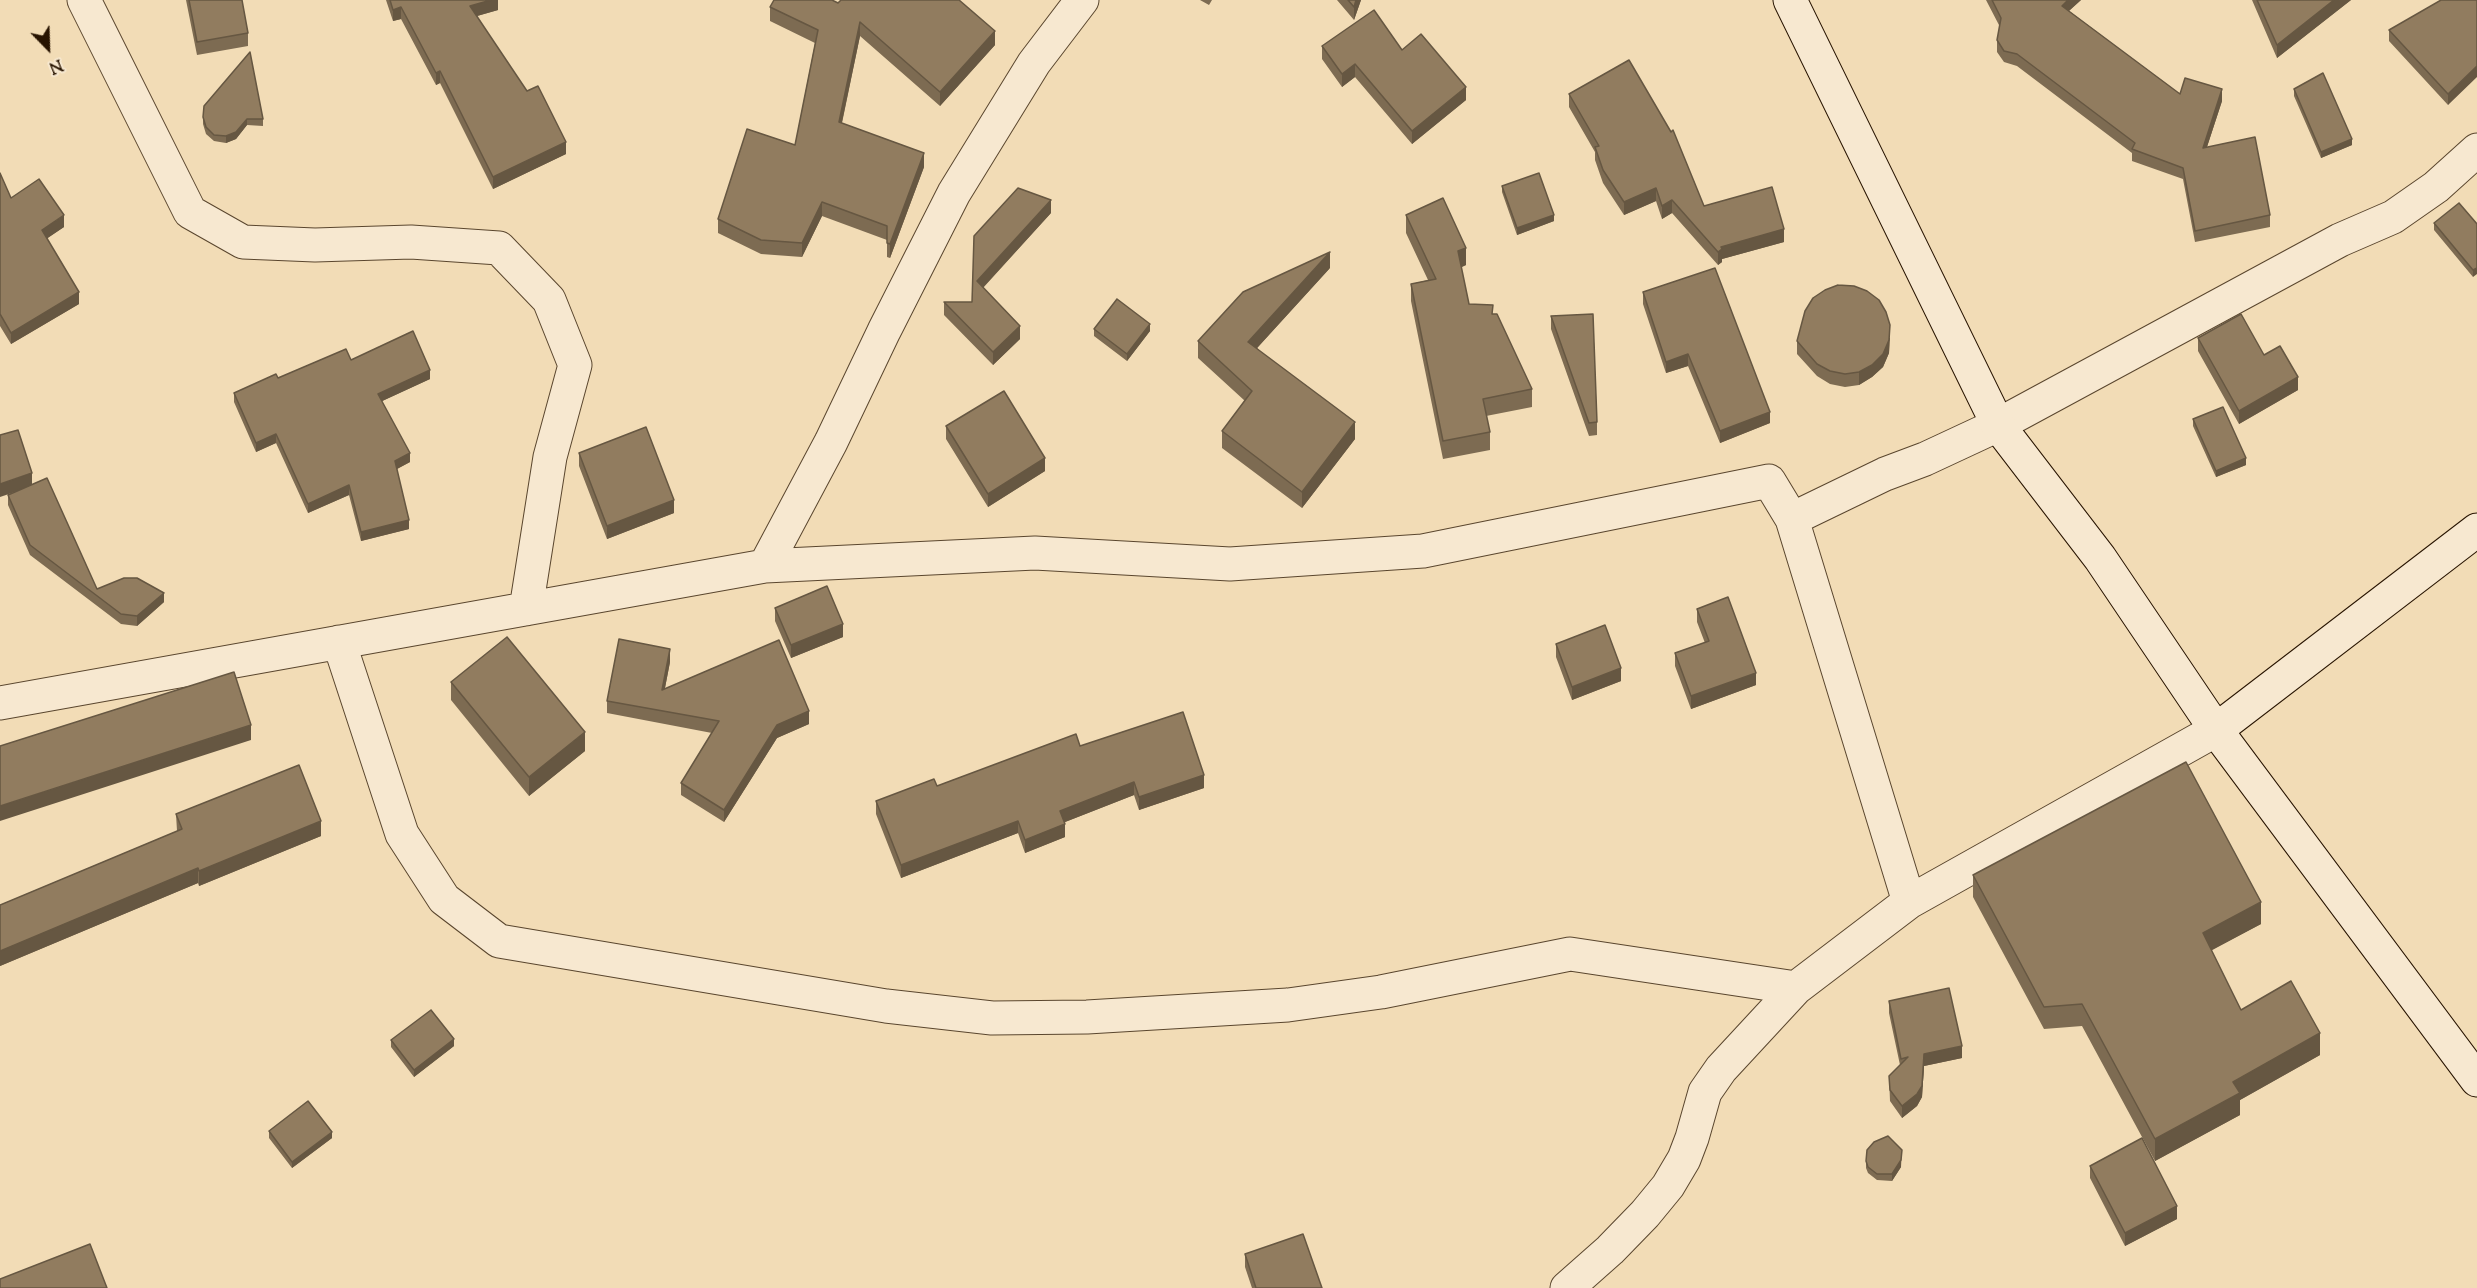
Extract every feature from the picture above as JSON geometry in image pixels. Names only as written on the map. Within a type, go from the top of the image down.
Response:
[{"type":"street","points":[[84,0],[190,212],[243,242],[315,245],[411,242],[499,248],[549,300],[575,365],[550,457],[526,609]]},
{"type":"street","points":[[765,566],[831,442],[884,331],[954,194],[1034,63],[1082,0]]},
{"type":"street","points":[[1790,0],[1998,425],[2100,558],[2216,730],[2477,1080]]},
{"type":"street","points":[[1792,519],[1885,474],[1925,459],[1998,425],[2340,240],[2393,217],[2436,187],[2477,150]]},
{"type":"street","points":[[0,703],[765,566],[1035,553],[1230,564],[1424,551],[1769,481],[1792,519],[1909,902]]},
{"type":"street","points":[[1567,1288],[1624,1235],[1668,1186],[1688,1148],[1705,1092],[1721,1069],[1796,988],[1909,902],[2216,730],[2477,530]]},
{"type":"street","points":[[339,642],[402,834],[444,899],[499,941],[886,1006],[992,1018],[1088,1017],[1288,1005],[1381,992],[1570,954],[1796,988]]},
{"type":"building","points":[[189,0],[242,0],[248,33],[197,42]]},
{"type":"building","points":[[390,0],[491,0],[470,6],[527,91],[538,86],[566,142],[493,177],[440,71],[436,73],[401,7],[393,10]]},
{"type":"building","points":[[774,0],[832,0],[838,3],[841,0],[959,0],[995,31],[940,92],[860,22],[839,122],[924,153],[890,244],[887,243],[887,226],[822,202],[802,243],[761,240],[718,219],[747,129],[795,145],[818,30],[770,7]]},
{"type":"building","points":[[1348,0],[1356,0],[1354,7]]},
{"type":"building","points":[[1992,0],[2068,0],[2062,6],[2180,94],[2185,78],[2222,89],[2203,148],[2255,137],[2270,215],[2195,231],[2183,168],[2132,149],[2135,143],[2017,54],[2004,51],[1997,40],[2001,18]]},
{"type":"building","points":[[2257,0],[2334,0],[2277,45]]},
{"type":"building","points":[[2441,0],[2477,0],[2477,66],[2448,94],[2389,30]]},
{"type":"building","points":[[1374,10],[1402,50],[1421,34],[1466,87],[1412,131],[1355,64],[1342,74],[1322,46]]},
{"type":"building","points":[[250,52],[263,119],[247,119],[236,132],[226,136],[214,135],[206,127],[203,117],[204,106]]},
{"type":"building","points":[[1629,60],[1671,132],[1673,130],[1704,206],[1772,187],[1784,229],[1721,247],[1722,249],[1718,252],[1672,200],[1662,206],[1656,188],[1624,202],[1603,170],[1595,147],[1599,146],[1569,94]]},
{"type":"building","points":[[2323,73],[2352,139],[2321,152],[2294,89]]},
{"type":"building","points":[[0,173],[11,198],[39,179],[64,215],[42,230],[79,292],[11,333],[0,314]]},
{"type":"building","points":[[1539,173],[1554,215],[1517,228],[1502,186]]},
{"type":"building","points":[[1018,188],[1051,200],[977,281],[1020,326],[993,352],[944,302],[972,302],[974,236]]},
{"type":"building","points":[[1443,198],[1466,248],[1458,251],[1469,304],[1493,305],[1492,314],[1497,314],[1532,389],[1483,399],[1490,432],[1443,441],[1411,284],[1436,279],[1406,215]]},
{"type":"building","points":[[2459,203],[2477,224],[2477,268],[2473,270],[2434,223]]},
{"type":"building","points":[[1330,252],[1248,342],[1355,422],[1302,492],[1222,431],[1252,391],[1198,341],[1243,292]]},
{"type":"building","points":[[1715,268],[1770,412],[1720,431],[1688,354],[1666,362],[1643,292]]},
{"type":"building","points":[[1838,285],[1854,286],[1867,291],[1879,300],[1890,325],[1889,340],[1883,354],[1872,365],[1859,372],[1845,374],[1830,371],[1817,364],[1797,341],[1805,311],[1813,298]]},
{"type":"building","points":[[1117,299],[1150,324],[1127,354],[1094,329]]},
{"type":"building","points":[[1593,314],[1597,422],[1589,423],[1551,316]]},
{"type":"building","points":[[2241,314],[2264,355],[2280,346],[2298,377],[2239,411],[2198,338]]},
{"type":"building","points":[[413,331],[430,370],[378,394],[410,453],[395,461],[409,520],[361,532],[349,485],[308,504],[276,434],[256,443],[234,393],[276,374],[278,378],[346,349],[351,360]]},
{"type":"building","points":[[1004,391],[1045,458],[988,494],[946,426]]},
{"type":"building","points":[[2223,407],[2246,458],[2216,471],[2193,419]]},
{"type":"building","points":[[646,427],[674,500],[607,526],[579,453]]},
{"type":"building","points":[[18,430],[32,473],[0,484],[0,435]]},
{"type":"building","points":[[47,478],[97,589],[124,578],[137,578],[164,593],[137,616],[121,614],[30,545],[8,495]]},
{"type":"building","points":[[827,586],[843,624],[791,645],[775,608]]},
{"type":"building","points":[[1728,597],[1756,673],[1691,696],[1675,653],[1709,641],[1697,609]]},
{"type":"building","points":[[1605,625],[1621,668],[1572,687],[1556,644]]},
{"type":"building","points":[[507,637],[585,732],[529,777],[451,682]]},
{"type":"building","points":[[619,639],[670,649],[662,690],[779,640],[809,711],[777,725],[724,810],[681,783],[719,721],[607,701]]},
{"type":"building","points":[[234,672],[251,725],[0,806],[0,746]]},
{"type":"building","points":[[1183,712],[1204,775],[1139,797],[1134,782],[1060,811],[1065,824],[1025,840],[1018,821],[901,865],[876,801],[934,779],[937,786],[1076,734],[1080,746]]},
{"type":"building","points":[[2186,762],[2261,902],[2203,933],[2241,1010],[2291,981],[2320,1033],[2233,1082],[2240,1093],[2155,1139],[2082,1004],[2044,1007],[1973,875]]},
{"type":"building","points":[[299,765],[321,821],[199,871],[198,868],[0,951],[0,905],[182,829],[176,814]]},
{"type":"building","points":[[1949,988],[1962,1046],[1924,1054],[1922,1086],[1917,1094],[1902,1106],[1890,1090],[1889,1076],[1908,1057],[1901,1059],[1889,1001]]},
{"type":"building","points":[[431,1010],[454,1039],[414,1070],[391,1040]]},
{"type":"building","points":[[308,1101],[332,1132],[292,1162],[269,1131]]},
{"type":"building","points":[[1888,1136],[1902,1150],[1901,1160],[1892,1174],[1877,1174],[1868,1167],[1867,1150],[1874,1142]]},
{"type":"building","points":[[2142,1138],[2177,1206],[2125,1233],[2090,1166]]},
{"type":"building","points":[[1303,1234],[1322,1288],[1256,1288],[1245,1254]]},
{"type":"building","points":[[90,1244],[107,1288],[0,1288],[0,1279]]}]
